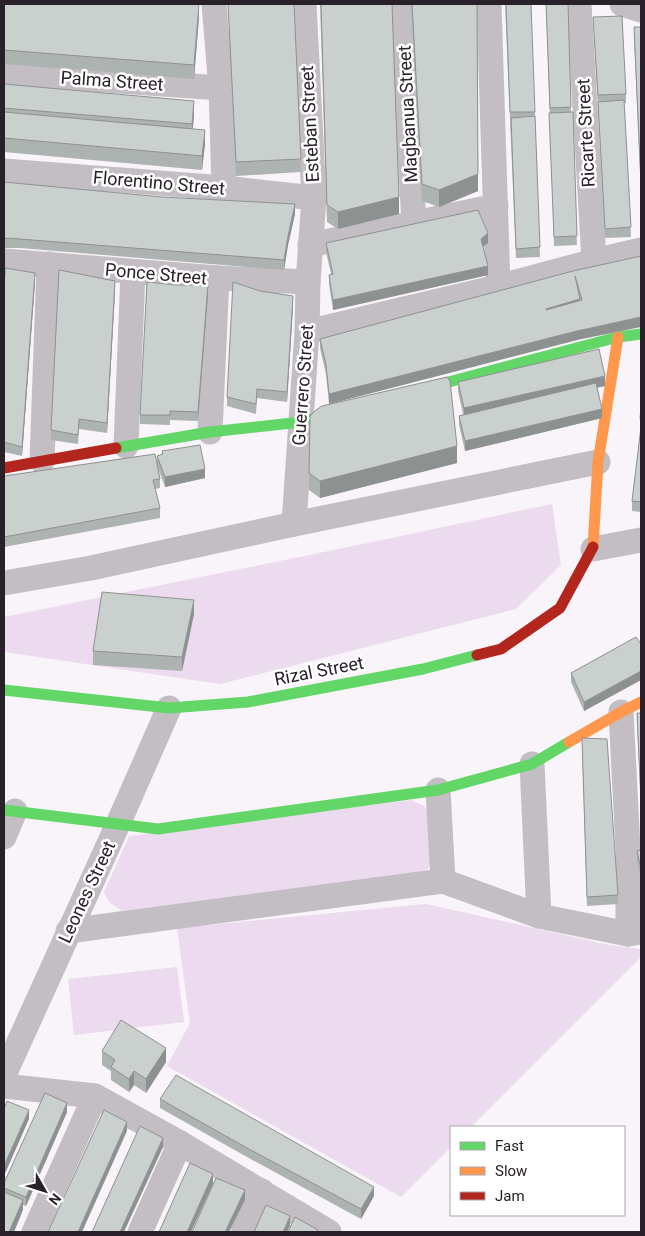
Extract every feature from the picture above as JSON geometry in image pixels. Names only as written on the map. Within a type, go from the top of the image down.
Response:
[{"type":"street","name":"Esteban Street","points":[[304,4],[314,198],[310,245]]},
{"type":"street","name":"Magbanua Street","points":[[402,4],[414,224]]},
{"type":"street","points":[[489,4],[498,288]]},
{"type":"street","name":"Ricarte Street","points":[[579,4],[594,262]]},
{"type":"street","points":[[622,4],[641,10]]},
{"type":"street","points":[[206,5],[221,88],[224,188]]},
{"type":"street","name":"Palma Street","points":[[4,73],[221,88]]},
{"type":"street","name":"Florentino Street","points":[[4,170],[224,188],[314,198]]},
{"type":"street","points":[[310,245],[496,206]]},
{"type":"street","name":"Guerrero Street","points":[[294,524],[307,332],[310,245]]},
{"type":"street","points":[[307,332],[498,288],[641,250]]},
{"type":"street","name":"Ponce Street","points":[[4,261],[218,278],[308,282]]},
{"type":"street","points":[[42,461],[49,264]]},
{"type":"street","points":[[126,446],[133,272]]},
{"type":"street","points":[[210,432],[218,278]]},
{"type":"street","points":[[406,394],[618,337],[641,334]]},
{"type":"street","points":[[618,337],[598,462],[593,549],[641,540]]},
{"type":"street","points":[[4,468],[210,432],[300,422],[358,406]]},
{"type":"street","points":[[4,583],[91,568],[294,524],[598,462]]},
{"type":"street","name":"Rizal Street","points":[[4,690],[169,708],[248,702],[422,669],[501,648],[560,608],[593,549]]},
{"type":"street","points":[[4,837],[10,811],[158,829],[438,790],[532,764],[631,707],[635,847],[635,933],[539,916],[443,881],[68,931]]},
{"type":"street","name":"Leones Street","points":[[4,1075],[169,708]]},
{"type":"street","points":[[532,764],[539,916]]},
{"type":"street","points":[[438,790],[443,881]]},
{"type":"street","points":[[4,1086],[95,1096],[180,1143],[329,1232]]},
{"type":"street","points":[[34,1232],[95,1096]]},
{"type":"street","points":[[140,1232],[180,1143]]},
{"type":"street","points":[[243,1232],[262,1191]]},
{"type":"shaded area","points":[[552,504],[561,565],[516,609],[220,684],[4,652],[4,617]]},
{"type":"shaded area","points":[[411,800],[424,806],[434,815],[432,863],[427,870],[416,873],[122,911],[109,902],[104,892],[129,836]]},
{"type":"shaded area","points":[[426,904],[609,945],[641,949],[641,957],[472,1126],[450,1126],[450,1148],[401,1197],[167,1066],[190,1023],[177,928]]},
{"type":"shaded area","points":[[177,967],[184,1022],[74,1035],[68,979]]},
{"type":"building","points":[[4,4],[199,4],[194,65],[4,50]]},
{"type":"building","points":[[228,4],[294,4],[301,159],[236,162]]},
{"type":"building","points":[[321,4],[392,4],[399,197],[338,212],[327,205]]},
{"type":"building","points":[[412,4],[477,4],[478,174],[439,190],[422,184]]},
{"type":"building","points":[[506,4],[531,4],[535,112],[510,112]]},
{"type":"building","points":[[546,4],[568,4],[571,107],[550,108]]},
{"type":"building","points":[[622,16],[626,94],[598,95],[593,17]]},
{"type":"building","points":[[634,27],[641,27],[641,184]]},
{"type":"building","points":[[4,84],[194,101],[192,124],[4,108]]},
{"type":"building","points":[[624,100],[631,227],[605,229],[598,102]]},
{"type":"building","points":[[4,112],[205,130],[202,156],[4,138]]},
{"type":"building","points":[[573,112],[577,236],[554,237],[549,113]]},
{"type":"building","points":[[535,116],[540,247],[516,249],[511,118]]},
{"type":"building","points":[[4,182],[162,197],[295,204],[284,260],[4,238]]},
{"type":"building","points":[[478,210],[488,233],[481,239],[488,266],[333,300],[329,275],[333,274],[326,243]]},
{"type":"building","points":[[641,256],[641,317],[577,331],[329,394],[326,365],[320,339],[573,271]],"holes":[[[575,276],[582,300],[546,310],[580,299]]]},
{"type":"building","points":[[5,268],[35,273],[22,447],[4,442]]},
{"type":"building","points":[[59,270],[115,281],[107,423],[79,419],[78,435],[51,430]]},
{"type":"building","points":[[147,282],[177,285],[208,285],[198,412],[170,411],[170,415],[140,415]]},
{"type":"building","points":[[233,282],[260,291],[293,296],[287,392],[257,389],[256,404],[227,397]]},
{"type":"building","points":[[599,349],[605,376],[464,408],[458,382]]},
{"type":"building","points":[[447,377],[450,381],[457,446],[320,481],[309,473],[310,416],[316,410],[322,406]]},
{"type":"building","points":[[596,383],[602,409],[465,441],[459,416]]},
{"type":"building","points":[[641,427],[641,502],[632,501]]},
{"type":"building","points":[[200,445],[205,469],[165,477],[157,456],[163,454],[162,451]]},
{"type":"building","points":[[155,454],[160,479],[153,480],[160,508],[4,537],[4,476]]},
{"type":"building","points":[[102,592],[194,600],[182,657],[93,651]]},
{"type":"building","points":[[636,637],[641,644],[641,671],[584,702],[571,673]]},
{"type":"building","points":[[637,713],[641,713],[641,800]]},
{"type":"building","points":[[582,738],[607,739],[618,895],[587,897]]},
{"type":"building","points":[[641,850],[641,869],[637,851]]},
{"type":"building","points":[[121,1020],[166,1048],[146,1079],[134,1071],[129,1079],[111,1067],[115,1060],[102,1051]]},
{"type":"building","points":[[176,1075],[374,1187],[361,1209],[160,1099]]},
{"type":"building","points":[[45,1093],[67,1103],[26,1197],[4,1188],[4,1183]]},
{"type":"building","points":[[7,1101],[29,1110],[4,1166],[4,1109]]},
{"type":"building","points":[[104,1110],[127,1122],[78,1232],[48,1232]]},
{"type":"building","points":[[140,1126],[163,1138],[120,1232],[92,1232]]},
{"type":"building","points":[[190,1163],[213,1174],[187,1232],[159,1232]]},
{"type":"building","points":[[216,1178],[245,1190],[225,1232],[192,1232]]},
{"type":"building","points":[[4,1192],[23,1200],[9,1232],[4,1232]]},
{"type":"building","points":[[266,1205],[290,1216],[283,1232],[254,1232]]},
{"type":"building","points":[[295,1217],[318,1230],[317,1232],[288,1232]]},
{"type":"traffic: fast","points":[[415,391],[618,337],[641,334]]},
{"type":"traffic: fast","points":[[116,448],[210,432],[301,422],[347,409]]},
{"type":"traffic: fast","points":[[4,690],[169,708],[248,702],[423,669],[477,655]]},
{"type":"traffic: fast","points":[[4,810],[158,829],[438,790],[532,764],[569,742]]},
{"type":"traffic: slow","points":[[593,547],[598,462],[618,337]]},
{"type":"traffic: slow","points":[[569,742],[641,702]]},
{"type":"traffic: jam","points":[[4,468],[116,448]]},
{"type":"traffic: jam","points":[[477,655],[501,649],[560,608],[593,547]]}]
